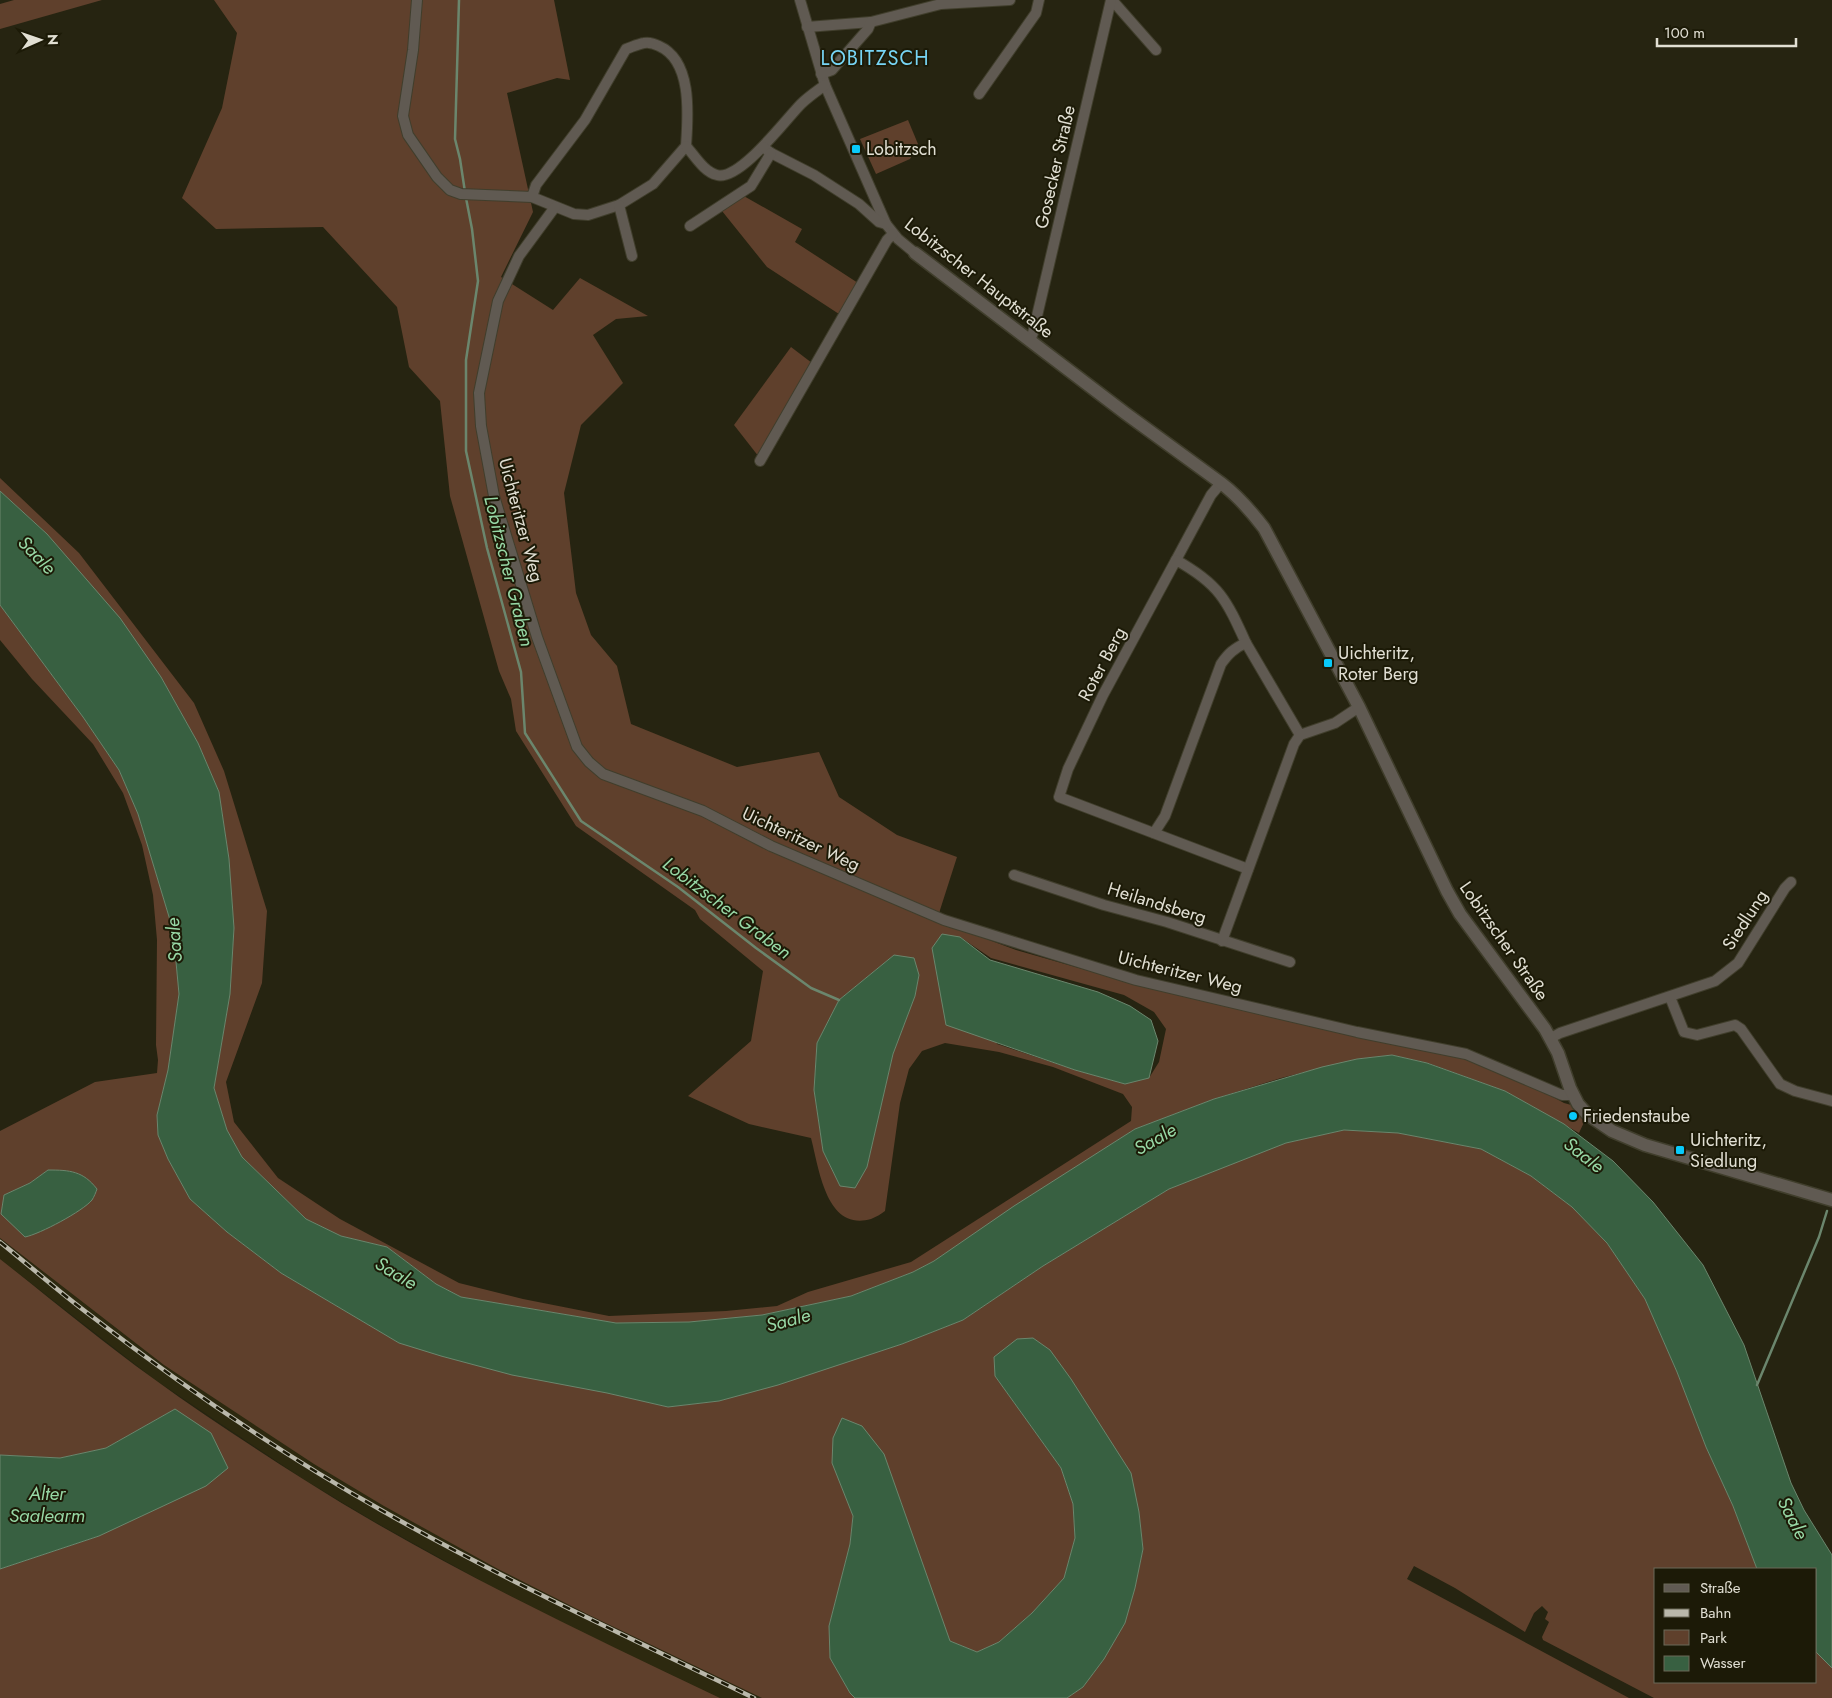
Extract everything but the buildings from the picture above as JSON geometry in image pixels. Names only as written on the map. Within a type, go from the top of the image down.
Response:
[{"type":"street","points":[[417,0],[413,50],[403,116],[405,127],[408,135],[443,185],[455,193],[532,197],[574,214],[588,215],[618,205],[653,184],[686,146],[687,88],[677,62],[670,52],[654,44],[645,42],[626,49],[585,120],[536,185],[532,197]]},
{"type":"street","name":"Lobitzscher Hauptstraße","points":[[800,0],[825,85],[886,224],[896,236],[915,253],[1125,413],[1221,482]]},
{"type":"street","points":[[808,27],[871,22],[941,4],[1010,0]]},
{"type":"street","points":[[979,94],[1036,14],[1039,0]]},
{"type":"street","points":[[1112,0],[1156,50]]},
{"type":"street","name":"Gosecker Straße","points":[[1030,340],[1035,326],[1112,0]]},
{"type":"street","points":[[822,74],[832,70],[868,29],[871,22]]},
{"type":"street","points":[[690,226],[751,186],[767,150],[802,103],[825,85]]},
{"type":"street","points":[[686,146],[704,167],[717,175],[726,175],[734,171],[767,150]]},
{"type":"street","points":[[767,150],[814,175],[858,204],[876,220],[886,224]]},
{"type":"street","points":[[618,205],[632,256]]},
{"type":"street","name":"Uichteritzer Weg","points":[[555,207],[519,256],[498,301],[479,393],[481,426],[494,496],[538,637],[577,747],[590,762],[604,774],[703,811],[771,846],[944,920],[1136,980],[1357,1032],[1466,1054],[1562,1095],[1573,1095]]},
{"type":"street","points":[[760,461],[887,240],[896,236]]},
{"type":"street","points":[[1221,482],[1176,560],[1197,572],[1220,593],[1233,614],[1246,643],[1300,735]]},
{"type":"street","name":"Lobitzscher Straße","points":[[1221,482],[1234,492],[1250,509],[1264,528],[1359,707],[1447,891],[1460,914],[1551,1038],[1578,1104],[1598,1122],[1628,1139],[1832,1200]]},
{"type":"street","name":"Roter Berg","points":[[1176,560],[1102,695],[1068,768],[1059,797],[1248,869]]},
{"type":"street","points":[[1154,833],[1165,816],[1221,664],[1227,655],[1238,646],[1246,643]]},
{"type":"street","points":[[1222,940],[1294,744],[1300,735],[1335,723],[1359,707]]},
{"type":"street","name":"Heilandsberg","points":[[1014,875],[1290,962]]},
{"type":"street","name":"Siedlung","points":[[1551,1038],[1560,1033],[1715,982],[1738,963],[1785,888],[1791,882]]},
{"type":"street","points":[[1670,997],[1684,1032],[1697,1035],[1735,1025],[1740,1029],[1780,1084],[1795,1091],[1832,1101]]},
{"type":"shaded area","points":[[0,1238],[164,1365],[591,1616],[762,1698],[720,1698],[583,1633],[483,1582],[375,1522],[303,1479],[154,1379],[0,1259]]},
{"type":"green space","points":[[14,0],[102,0],[0,29],[0,4]]},
{"type":"green space","points":[[214,0],[554,0],[570,80],[557,78],[507,93],[533,212],[501,277],[553,310],[580,278],[648,316],[616,319],[593,335],[623,383],[581,425],[564,493],[576,593],[591,635],[617,666],[631,724],[737,767],[819,752],[839,797],[897,835],[957,857],[938,921],[1016,950],[1135,984],[1465,1059],[1544,1092],[1564,1103],[1575,1106],[1586,1118],[1579,1133],[1505,1091],[1428,1063],[1392,1055],[1357,1059],[1281,1078],[1214,1099],[1135,1129],[934,1261],[913,1272],[851,1296],[762,1315],[689,1322],[616,1323],[461,1297],[436,1284],[387,1247],[341,1236],[306,1219],[242,1157],[227,1130],[214,1088],[230,994],[234,928],[229,859],[219,792],[198,743],[161,677],[47,534],[0,491],[0,478],[79,553],[194,703],[224,771],[267,911],[262,983],[226,1082],[234,1122],[278,1178],[340,1219],[459,1283],[523,1299],[609,1316],[726,1311],[777,1306],[808,1292],[911,1262],[1131,1121],[1132,1107],[1123,1094],[1053,1067],[999,1052],[945,1043],[922,1051],[909,1069],[900,1103],[885,1211],[871,1219],[856,1220],[844,1216],[834,1207],[827,1195],[817,1165],[811,1138],[749,1124],[688,1096],[751,1041],[763,971],[700,919],[695,910],[576,826],[516,731],[511,699],[499,671],[450,496],[440,401],[409,367],[397,307],[323,227],[216,229],[182,198],[222,108],[237,33]],"holes":[[[960,937],[991,958],[1124,995],[1154,1012],[1166,1029],[1159,1062],[1149,1078],[1125,1084],[1075,1070],[997,1044]],[[894,955],[919,975],[915,996],[893,1054],[867,1167],[840,1186],[823,1151],[814,1090],[817,1043],[839,1000]]]},
{"type":"green space","points":[[908,120],[918,144],[910,159],[876,174],[860,139]]},
{"type":"green space","points":[[742,195],[802,229],[795,242],[858,283],[839,314],[767,267],[722,211]]},
{"type":"green space","points":[[791,347],[812,363],[759,457],[734,425]]},
{"type":"green space","points":[[0,605],[83,717],[119,770],[138,814],[173,930],[179,994],[168,1071],[157,1115],[158,1135],[168,1159],[190,1199],[227,1232],[281,1273],[399,1343],[668,1407],[719,1401],[902,1344],[963,1320],[1043,1266],[1169,1189],[1286,1143],[1344,1130],[1398,1133],[1481,1149],[1531,1176],[1572,1207],[1607,1243],[1645,1299],[1677,1372],[1706,1447],[1733,1506],[1757,1568],[1654,1568],[1654,1683],[1817,1683],[1817,1653],[1832,1668],[1832,1698],[1654,1698],[1543,1640],[1542,1637],[1549,1622],[1545,1619],[1548,1612],[1542,1606],[1534,1613],[1525,1632],[1455,1588],[1414,1566],[1407,1579],[1629,1698],[1067,1698],[1083,1687],[1104,1659],[1125,1623],[1143,1549],[1139,1512],[995,1376],[1061,1468],[1073,1504],[1075,1538],[1064,1578],[1032,1613],[999,1642],[977,1652],[950,1641],[938,1612],[901,1502],[846,1496],[853,1516],[850,1544],[829,1626],[830,1658],[850,1693],[855,1698],[762,1698],[498,1569],[384,1506],[314,1464],[164,1365],[0,1238],[0,1131],[95,1082],[157,1073],[158,1060],[156,1045],[157,940],[153,895],[142,845],[123,793],[93,744],[32,679],[0,640]],"holes":[[[48,1170],[1,1214],[4,1195],[30,1183]]]},
{"type":"green space","points":[[0,1259],[115,1350],[172,1392],[265,1455],[353,1510],[508,1595],[720,1698],[0,1698],[0,1569],[99,1536],[175,1409],[106,1448],[60,1458],[0,1455]]},
{"type":"water","name":"Saale","points":[[0,491],[47,534],[120,618],[161,677],[198,743],[219,792],[229,859],[234,928],[230,994],[214,1088],[227,1130],[242,1157],[306,1219],[341,1236],[387,1247],[436,1284],[461,1297],[616,1323],[689,1322],[762,1315],[851,1296],[913,1272],[934,1261],[1014,1206],[1135,1129],[1214,1099],[1322,1067],[1357,1059],[1392,1055],[1427,1063],[1505,1091],[1564,1124],[1613,1161],[1653,1202],[1703,1265],[1744,1345],[1791,1483],[1804,1510],[1832,1555],[1832,1668],[1817,1653],[1817,1568],[1757,1568],[1733,1506],[1706,1447],[1677,1372],[1645,1299],[1607,1243],[1572,1207],[1531,1176],[1481,1149],[1398,1133],[1344,1130],[1286,1143],[1169,1189],[1043,1266],[963,1320],[902,1344],[778,1385],[719,1401],[668,1407],[512,1375],[399,1343],[281,1273],[227,1232],[190,1199],[168,1159],[158,1135],[157,1115],[168,1070],[179,994],[173,930],[138,814],[119,770],[83,717],[0,605]]},
{"type":"water","points":[[942,934],[960,937],[990,960],[1098,992],[1130,1006],[1151,1020],[1158,1041],[1149,1078],[1125,1084],[1075,1070],[946,1025],[932,948]]},
{"type":"water","points":[[894,955],[914,958],[919,975],[915,996],[893,1054],[867,1167],[855,1188],[840,1186],[823,1151],[814,1090],[817,1043],[839,1000]]},
{"type":"water","points":[[48,1170],[63,1170],[76,1173],[87,1178],[97,1189],[92,1200],[71,1216],[25,1237],[1,1214],[4,1195],[30,1183]]},
{"type":"water","points":[[1033,1338],[1050,1350],[1071,1379],[1131,1473],[1139,1512],[1143,1549],[1125,1623],[1104,1659],[1083,1687],[1067,1698],[855,1698],[850,1693],[830,1658],[829,1626],[850,1544],[853,1516],[832,1463],[833,1438],[842,1418],[862,1426],[884,1454],[950,1641],[977,1652],[999,1642],[1032,1613],[1064,1578],[1075,1538],[1073,1504],[1061,1468],[995,1376],[994,1357],[1017,1339]]},
{"type":"water","name":"Alter Saalearm","points":[[175,1409],[211,1433],[228,1468],[206,1486],[99,1536],[0,1569],[0,1455],[60,1458],[106,1448]]},
{"type":"waterway","name":"Lobitzscher Graben","points":[[459,0],[455,139],[465,192]]},
{"type":"waterway","name":"Lobitzscher Graben","points":[[466,198],[472,229],[478,281],[466,360],[466,451],[487,548],[521,672],[525,733],[581,821],[678,887],[811,988],[839,1000]]},
{"type":"waterway","points":[[1757,1385],[1819,1237],[1827,1211]]},
{"type":"railway","points":[[0,1242],[78,1306],[160,1367],[232,1418],[343,1488],[519,1584],[754,1698]]},
{"type":"place","name":"Lobitzsch","points":[[856,149]]},
{"type":"place","name":"Uichteritz, Roter Berg","points":[[1328,663]]},
{"type":"place","name":"Friedenstaube","points":[[1573,1116]]},
{"type":"place","name":"Uichteritz, Siedlung","points":[[1680,1150]]},
{"type":"district","name":"LOBITZSCH","points":[[875,58]]}]
